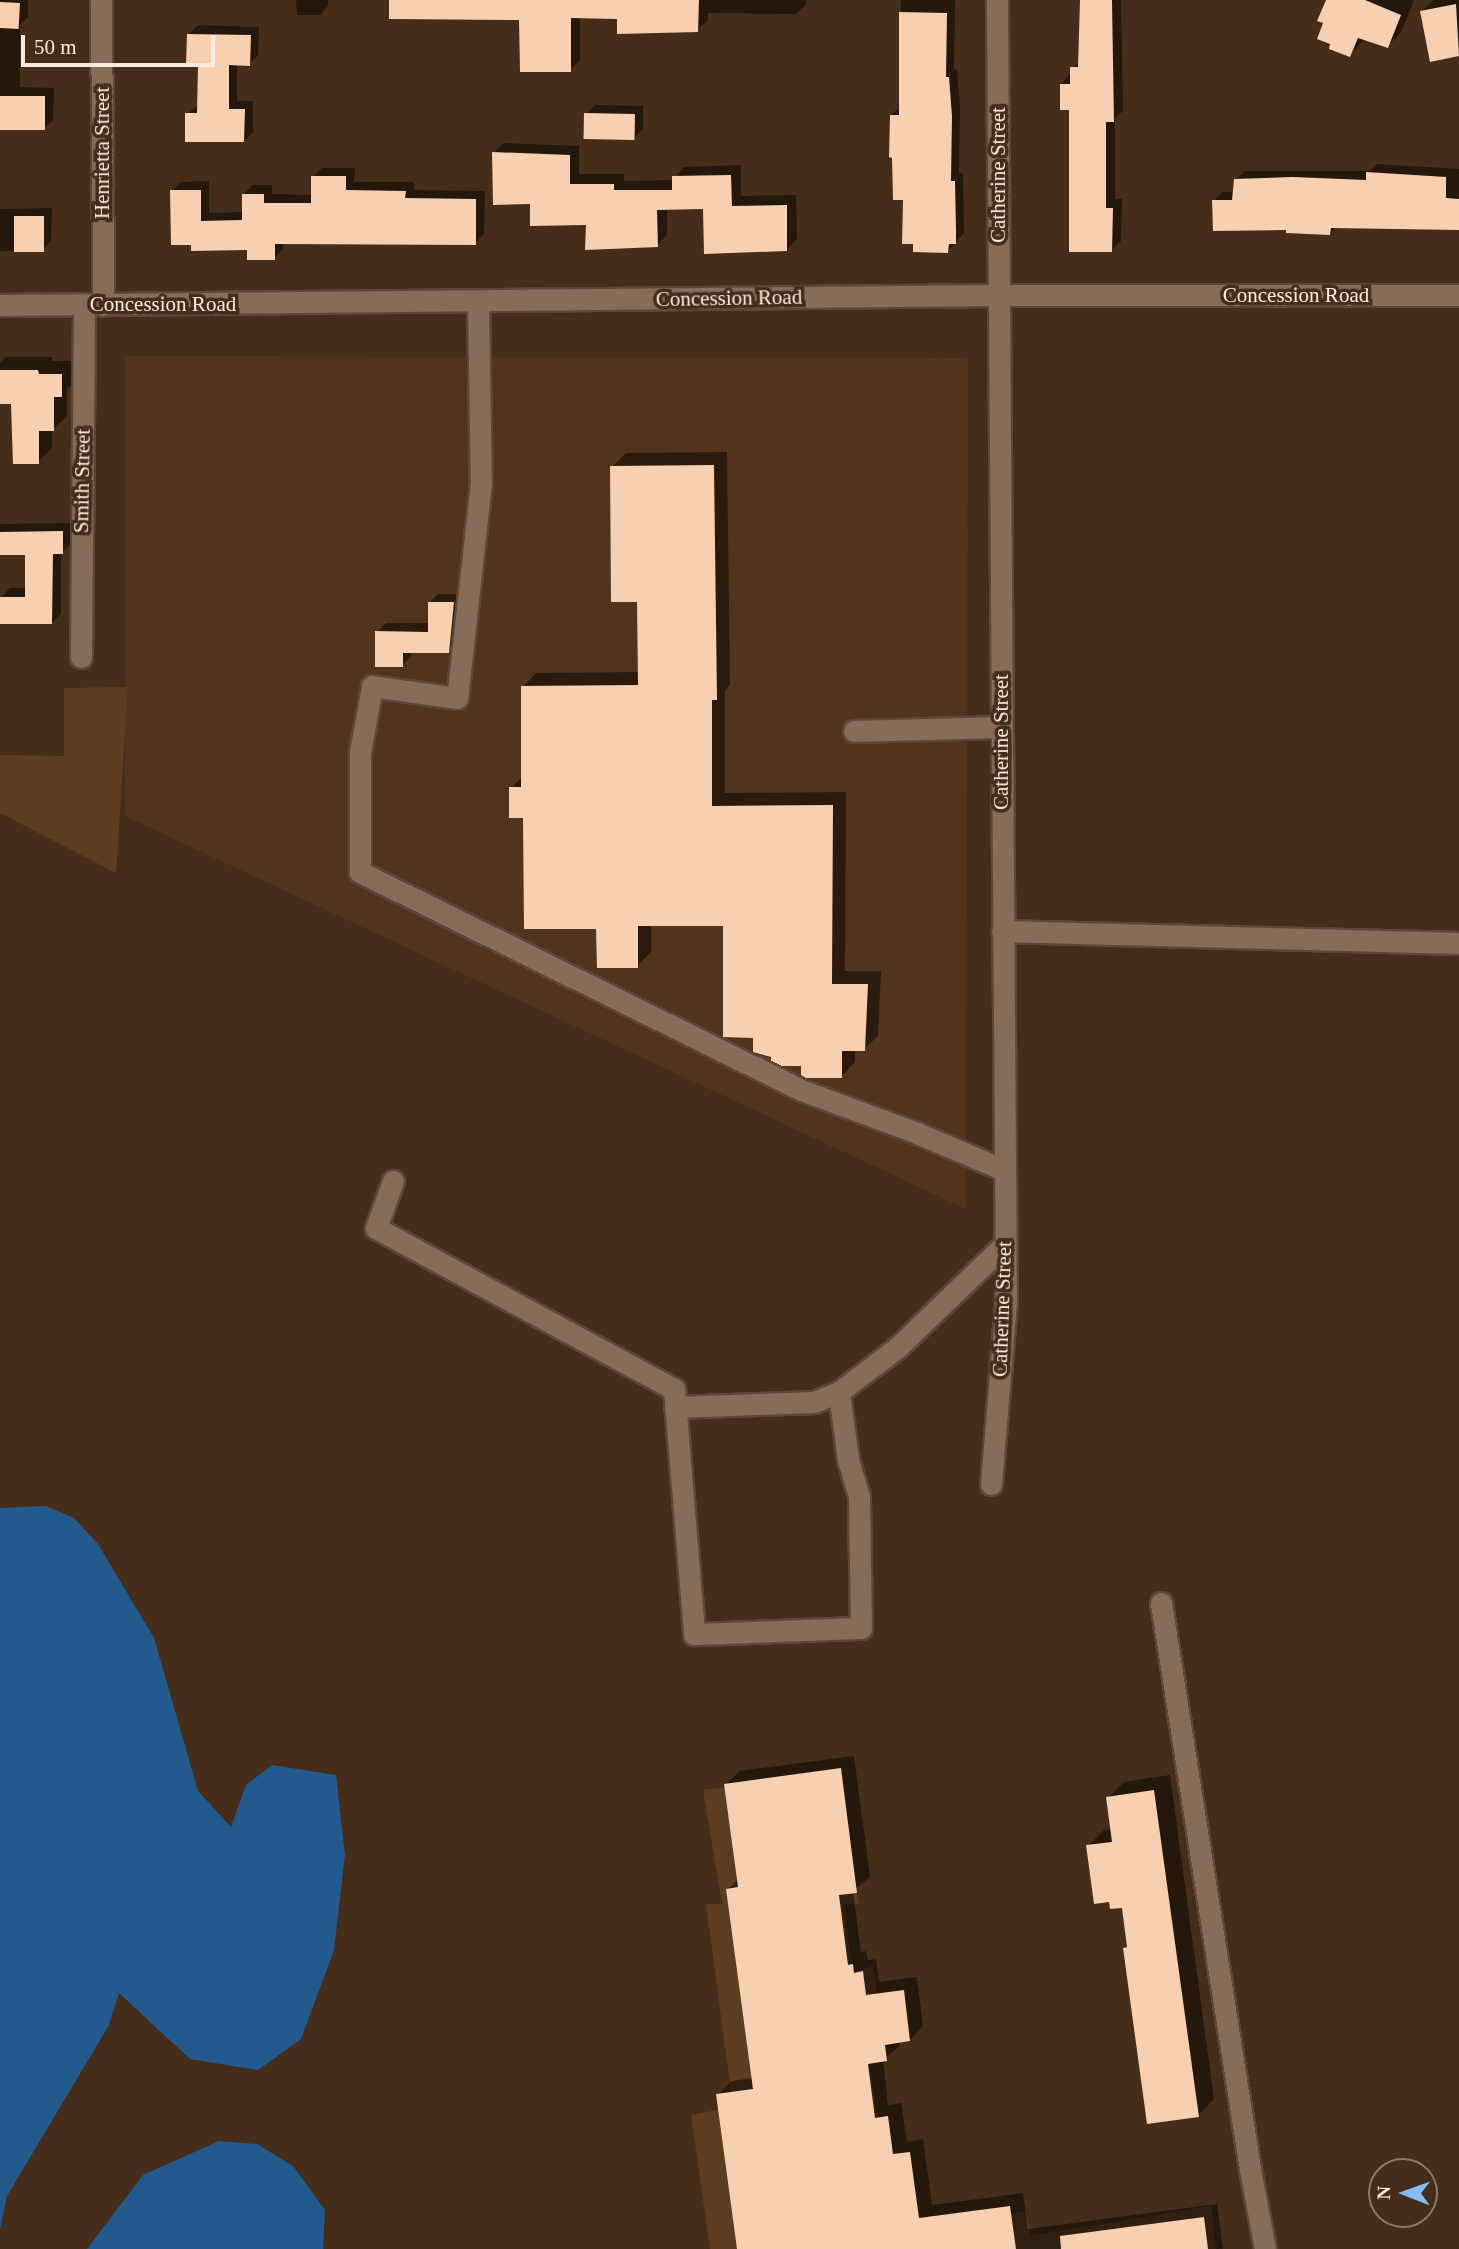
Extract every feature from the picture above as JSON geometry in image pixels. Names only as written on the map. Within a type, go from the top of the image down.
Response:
[{"type":"street","name":"Henrietta Street","points":[[94,305],[101,0]]},
{"type":"street","name":"Catherine Street","points":[[991,1484],[1006,1303],[997,0]]},
{"type":"street","name":"Concession Road","points":[[0,305],[999,295],[1459,295]]},
{"type":"street","points":[[478,301],[481,482],[457,698],[372,686],[360,753],[360,872],[801,1090],[917,1133],[1004,1170]]},
{"type":"street","name":"Smith Street","points":[[81,657],[94,305]]},
{"type":"street","points":[[854,730],[1000,727]]},
{"type":"street","points":[[1002,931],[1459,943]]},
{"type":"street","points":[[393,1181],[376,1228],[674,1390],[694,1634],[861,1628],[859,1496],[848,1459],[839,1392]]},
{"type":"street","points":[[676,1407],[814,1402],[839,1392],[898,1347],[1005,1244]]},
{"type":"street","points":[[1161,1603],[1265,2249]]},
{"type":"shaded area","points":[[125,356],[968,358],[966,1209],[125,816]]},
{"type":"shaded area","points":[[128,687],[116,873],[0,813],[0,755],[64,756],[64,688]]},
{"type":"shaded area","points":[[837,1773],[859,1904],[844,1904],[852,1972],[873,1966],[885,2052],[841,2082],[871,2075],[897,2235],[1026,2211],[1031,2236],[1211,2206],[1216,2249],[710,2249],[691,2115],[733,2107],[706,1904],[722,1904],[703,1790]]},
{"type":"water","points":[[46,1506],[74,1518],[98,1544],[154,1638],[198,1791],[231,1827],[246,1785],[272,1765],[336,1775],[345,1855],[334,1950],[301,2039],[258,2070],[190,2059],[119,1993],[109,2025],[7,2196],[0,2229],[0,1508]]},
{"type":"water","points":[[219,2141],[257,2144],[293,2166],[325,2210],[323,2249],[87,2249],[143,2175]]},
{"type":"building","points":[[389,0],[699,0],[698,32],[617,34],[617,19],[571,18],[571,72],[520,72],[519,20],[389,19]]},
{"type":"building","points":[[1080,0],[1112,0],[1114,122],[1106,122],[1106,208],[1113,208],[1112,252],[1069,252],[1069,110],[1060,110],[1060,84],[1070,84],[1070,67],[1078,67]]},
{"type":"building","points":[[1326,0],[1365,0],[1401,15],[1388,48],[1358,38],[1350,57],[1329,49],[1330,44],[1317,39],[1323,23],[1317,21]]},
{"type":"building","points":[[0,2],[20,3],[19,29],[0,28]]},
{"type":"building","points":[[1456,4],[1459,56],[1430,62],[1420,11]]},
{"type":"building","points":[[899,12],[947,13],[946,77],[949,77],[952,116],[951,181],[955,181],[956,229],[956,244],[949,244],[948,253],[913,252],[913,244],[902,244],[903,200],[893,200],[892,158],[889,157],[890,115],[899,115]]},
{"type":"building","points":[[187,34],[251,35],[250,66],[229,65],[229,109],[245,109],[244,142],[185,142],[185,113],[197,113],[198,65],[186,64]]},
{"type":"building","points":[[0,96],[45,96],[45,130],[0,130]]},
{"type":"building","points":[[584,113],[635,114],[635,140],[584,139]]},
{"type":"building","points":[[492,152],[570,155],[570,184],[614,184],[614,190],[672,190],[672,176],[731,175],[732,206],[787,205],[787,251],[704,254],[703,209],[657,210],[658,247],[585,250],[586,225],[530,226],[530,204],[493,205]]},
{"type":"building","points":[[1366,172],[1446,177],[1446,198],[1459,199],[1459,230],[1331,228],[1330,235],[1286,233],[1286,230],[1213,231],[1212,200],[1232,200],[1234,179],[1293,177],[1366,180]]},
{"type":"building","points":[[311,176],[346,176],[346,190],[406,191],[405,198],[476,199],[476,245],[275,244],[275,260],[247,260],[247,250],[191,251],[191,245],[171,245],[170,190],[201,190],[201,221],[242,220],[242,194],[264,194],[264,203],[311,203]]},
{"type":"building","points":[[14,216],[44,216],[44,252],[14,252]]},
{"type":"building","points":[[0,370],[38,370],[39,374],[62,374],[62,397],[54,397],[54,431],[39,431],[39,464],[13,464],[11,404],[0,404]]},
{"type":"building","points":[[714,465],[717,700],[712,700],[712,806],[833,805],[832,984],[868,984],[865,1051],[842,1051],[842,1078],[806,1078],[801,1075],[801,1066],[781,1066],[771,1061],[771,1057],[753,1052],[753,1038],[723,1037],[723,926],[638,926],[638,968],[597,968],[596,929],[524,929],[523,818],[509,818],[509,787],[521,787],[521,686],[638,685],[637,602],[611,602],[610,466]]},
{"type":"building","points":[[63,531],[63,554],[53,554],[52,624],[0,624],[0,597],[25,597],[25,555],[0,555],[0,532]]},
{"type":"building","points":[[428,602],[454,602],[449,653],[403,653],[403,667],[375,667],[375,631],[428,632]]},
{"type":"building","points":[[841,1768],[857,1893],[839,1895],[848,1965],[853,1964],[854,1973],[863,1971],[866,1995],[904,1990],[910,2041],[885,2045],[887,2061],[868,2064],[875,2118],[888,2116],[893,2154],[910,2152],[919,2218],[1010,2206],[1016,2249],[737,2249],[716,2094],[753,2089],[726,1889],[738,1887],[724,1784]]},
{"type":"building","points":[[1154,1790],[1199,2117],[1147,2124],[1123,1948],[1127,1947],[1122,1908],[1110,1909],[1109,1902],[1094,1904],[1086,1845],[1112,1842],[1106,1797]]},
{"type":"building","points":[[1204,2217],[1208,2249],[1061,2249],[1060,2236]]}]
